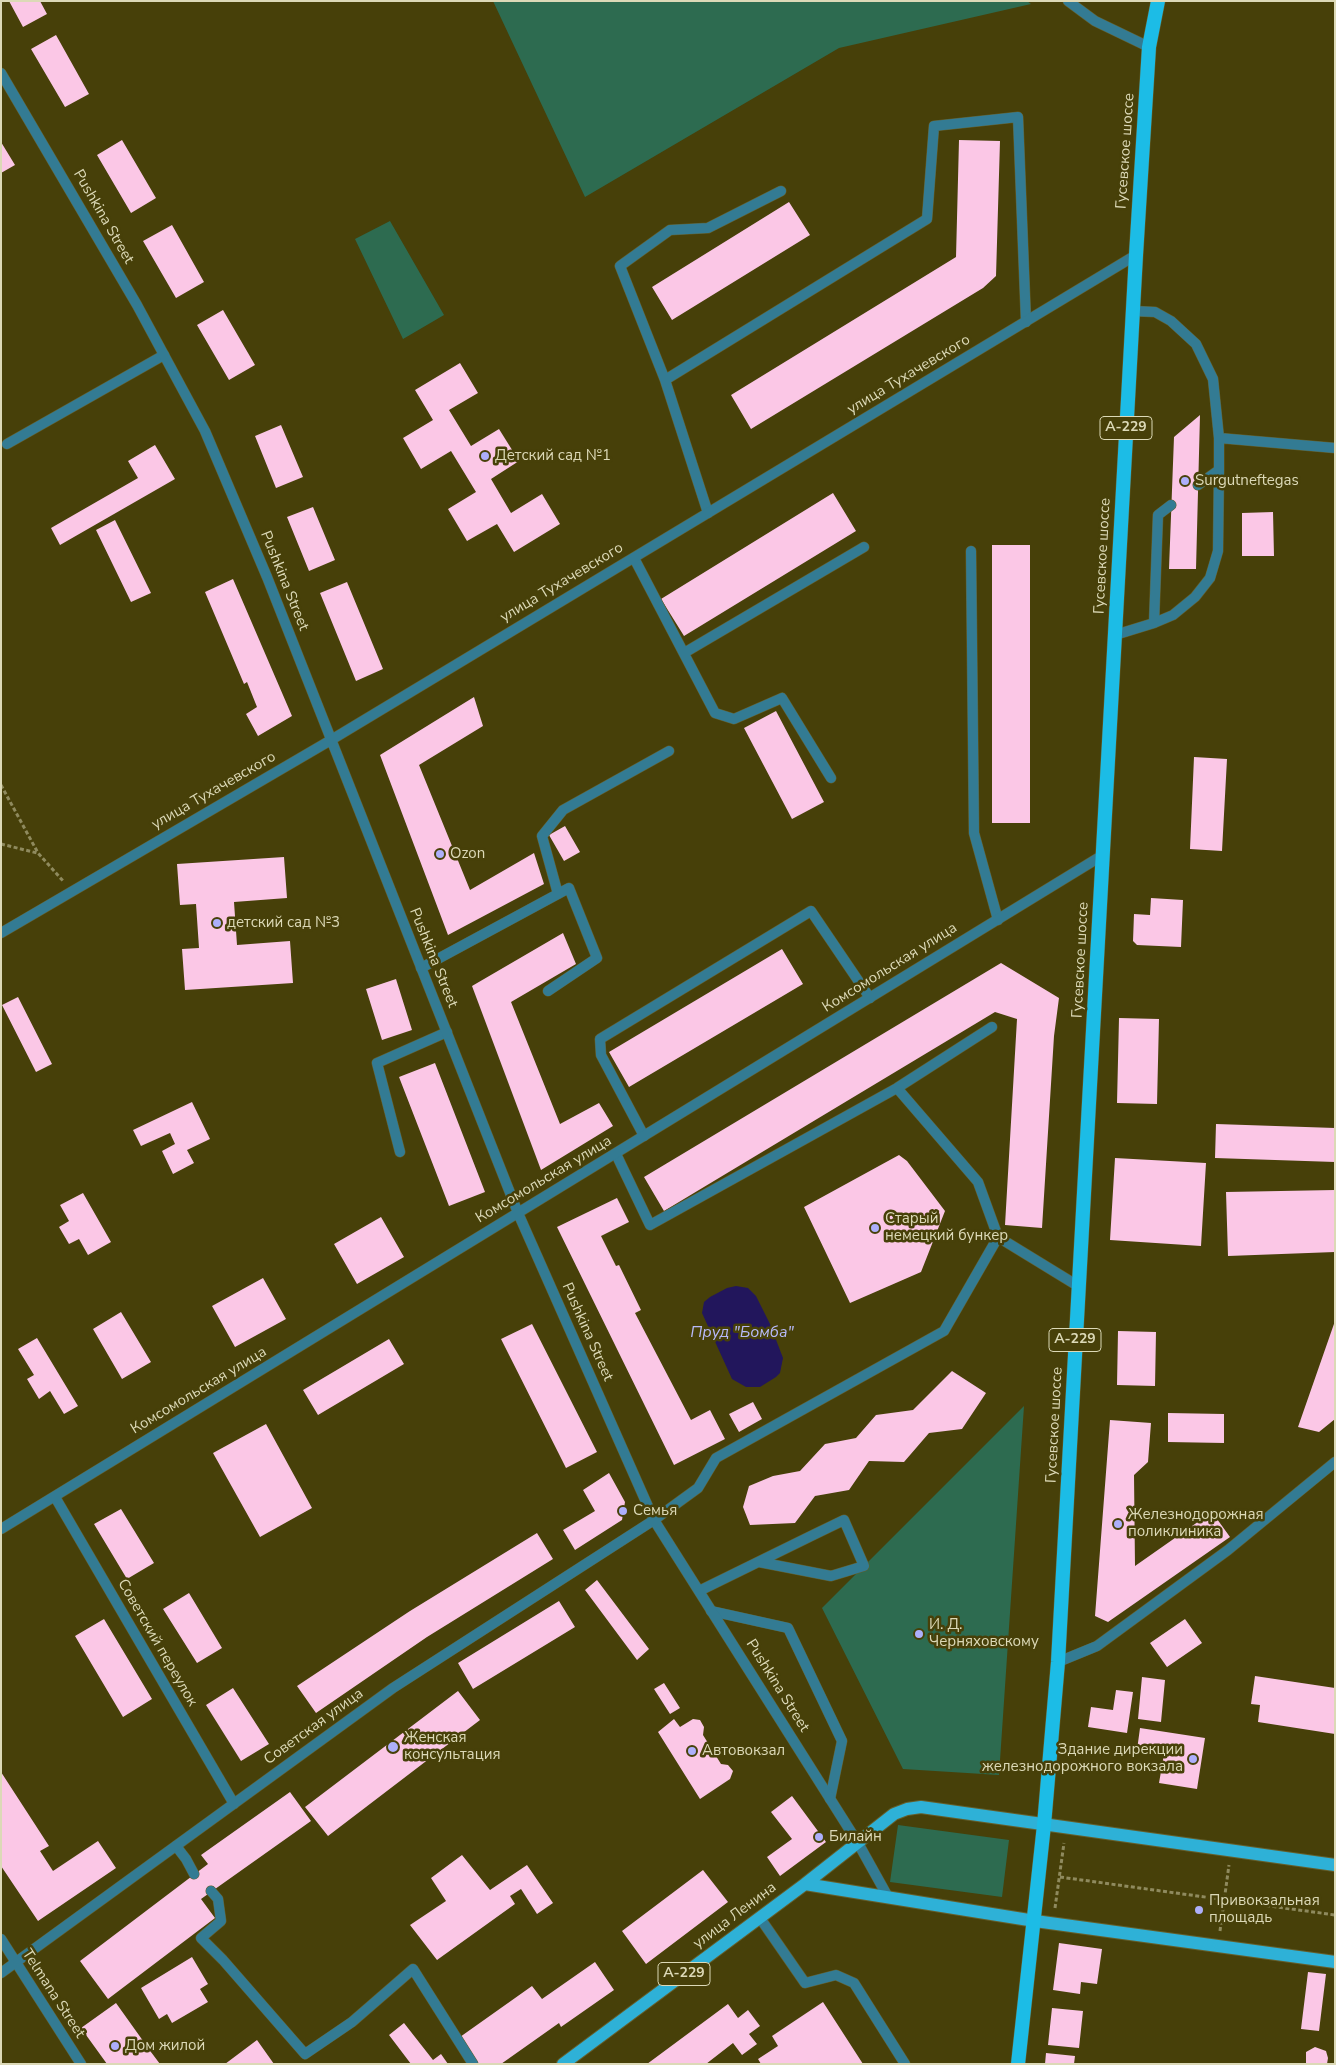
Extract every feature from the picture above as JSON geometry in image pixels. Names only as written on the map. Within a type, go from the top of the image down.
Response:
[{"type":"highway","name":"Гусевское шоссе","points":[[1018,2064],[1035,1921],[1058,1662],[1136,255],[1150,47],[1158,1]]},
{"type":"main road","name":"улица Ленина","points":[[563,2064],[760,1918],[894,1814],[907,1809],[921,1807],[1335,1865]]},
{"type":"main road","points":[[805,1884],[1053,1924],[1335,1962]]},
{"type":"street","points":[[1068,1],[1094,21],[1150,47]]},
{"type":"street","name":"Pushkina Street","points":[[1,73],[137,305],[205,431],[267,577],[518,1213],[654,1520],[858,1843],[888,1897]]},
{"type":"street","points":[[665,380],[927,219],[934,126],[1018,117],[1026,322]]},
{"type":"street","points":[[708,513],[665,380],[620,266],[670,230],[708,228],[781,191]]},
{"type":"street","name":"улица Тухачевского","points":[[1,933],[331,740],[1136,255]]},
{"type":"street","points":[[1115,635],[1173,615],[1195,597],[1210,578],[1218,551],[1219,438],[1213,378],[1196,344],[1172,321],[1155,312],[1133,311]]},
{"type":"street","points":[[8,444],[164,355]]},
{"type":"street","points":[[1219,438],[1335,448]]},
{"type":"street","points":[[1198,485],[1219,470]]},
{"type":"street","points":[[1154,623],[1158,515],[1171,505]]},
{"type":"street","points":[[684,653],[864,547]]},
{"type":"street","points":[[971,551],[974,833],[998,920]]},
{"type":"street","points":[[634,558],[715,713],[734,719],[782,698],[831,778]]},
{"type":"street","points":[[558,894],[542,836],[563,810],[669,751]]},
{"type":"street","name":"Комсомольская улица","points":[[1,1529],[1103,855]]},
{"type":"street","points":[[421,968],[569,888],[597,958],[548,991]]},
{"type":"street","points":[[644,1136],[601,1055],[600,1039],[811,910],[870,998]]},
{"type":"street","points":[[616,1154],[650,1225],[898,1088],[992,1027]]},
{"type":"street","points":[[400,1152],[376,1063],[446,1032]]},
{"type":"street","points":[[898,1088],[978,1182],[998,1237],[1078,1286]]},
{"type":"street","name":"Советская улица","points":[[1,1973],[393,1688],[654,1520],[698,1488],[716,1458],[944,1331],[998,1237]]},
{"type":"street","points":[[1058,1662],[1096,1646],[1228,1550],[1335,1462]]},
{"type":"street","name":"Советский переулок","points":[[55,1497],[234,1804]]},
{"type":"street","points":[[699,1591],[844,1520],[864,1566],[831,1576],[759,1562]]},
{"type":"street","points":[[711,1611],[788,1628],[842,1741],[830,1799]]},
{"type":"street","points":[[176,1846],[194,1874]]},
{"type":"street","points":[[211,1891],[218,1899],[221,1920],[201,1938],[223,1960],[306,2054],[352,2022],[413,1969],[473,2064]]},
{"type":"street","points":[[760,1918],[805,1983],[836,1975],[854,1983],[905,2064]]},
{"type":"street","name":"Telmana Street","points":[[1,1939],[81,2064]]},
{"type":"path","points":[[1,785],[38,853],[73,892]]},
{"type":"path","points":[[1,844],[38,853]]},
{"type":"path","points":[[1053,1924],[1066,1828]]},
{"type":"path","points":[[1218,1946],[1231,1851]]},
{"type":"path","points":[[1060,1877],[1335,1915]]},
{"type":"green space","points":[[493,1],[1027,1],[1031,4],[839,48],[585,197]]},
{"type":"green space","points":[[390,221],[444,315],[403,339],[355,239]]},
{"type":"green space","points":[[1024,1406],[999,1775],[903,1769],[822,1608]]},
{"type":"green space","points":[[898,1825],[1009,1840],[1002,1897],[890,1882]]},
{"type":"water","name":"Пруд \"Бомба\"","points":[[736,1286],[748,1288],[756,1296],[770,1324],[783,1358],[780,1373],[760,1387],[746,1387],[732,1379],[702,1313],[704,1302],[710,1297],[727,1288]]},
{"type":"building","points":[[9,1],[40,1],[47,14],[23,27]]},
{"type":"building","points":[[56,35],[89,94],[65,107],[31,49]]},
{"type":"building","points":[[122,140],[156,198],[131,213],[97,155]]},
{"type":"building","points":[[959,140],[1000,141],[996,276],[983,288],[751,429],[731,395],[956,257]]},
{"type":"building","points":[[1,142],[15,165],[1,173]]},
{"type":"building","points":[[789,202],[810,235],[672,320],[652,287]]},
{"type":"building","points":[[172,225],[204,282],[176,298],[143,241]]},
{"type":"building","points":[[223,310],[255,365],[229,380],[197,325]]},
{"type":"building","name":"Детский сад №1","points":[[460,363],[478,393],[449,410],[471,446],[499,429],[519,461],[491,479],[511,513],[542,494],[560,524],[514,552],[497,524],[467,541],[448,509],[476,492],[451,451],[421,469],[403,438],[433,420],[415,390]]},
{"type":"building","points":[[1200,415],[1196,569],[1169,569],[1174,437]]},
{"type":"building","points":[[281,425],[303,477],[276,488],[255,436]]},
{"type":"building","points":[[155,445],[175,479],[60,545],[51,528],[138,478],[128,461]]},
{"type":"building","points":[[833,493],[856,531],[684,636],[661,599]]},
{"type":"building","points":[[313,507],[335,560],[309,571],[287,517]]},
{"type":"building","points":[[1273,512],[1274,556],[1242,556],[1242,513]]},
{"type":"building","points":[[115,520],[151,593],[131,602],[96,530]]},
{"type":"building","points":[[992,545],[1030,545],[1030,823],[992,823]]},
{"type":"building","points":[[233,579],[292,716],[258,736],[246,714],[257,707],[247,682],[244,684],[205,592]]},
{"type":"building","points":[[347,582],[383,669],[356,681],[320,593]]},
{"type":"building","points":[[474,697],[483,726],[419,765],[470,890],[534,853],[544,884],[448,935],[380,755]]},
{"type":"building","points":[[776,711],[824,802],[792,819],[744,728]]},
{"type":"building","points":[[1194,757],[1227,759],[1222,851],[1190,849]]},
{"type":"building","points":[[565,826],[580,852],[564,861],[549,835]]},
{"type":"building","name":"детский сад №3","points":[[284,857],[287,898],[234,902],[237,945],[290,941],[293,983],[185,990],[182,949],[199,948],[196,904],[180,905],[177,864]]},
{"type":"building","points":[[1151,898],[1183,900],[1181,947],[1137,945],[1133,941],[1134,914],[1150,915]]},
{"type":"building","points":[[563,933],[576,964],[511,1002],[560,1124],[599,1103],[613,1126],[541,1170],[472,986]]},
{"type":"building","points":[[782,949],[803,984],[629,1087],[609,1052]]},
{"type":"building","points":[[1001,963],[1059,998],[1054,1036],[1042,1228],[1005,1225],[1017,1019],[995,1012],[664,1211],[644,1177]]},
{"type":"building","points":[[396,979],[412,1030],[382,1040],[366,989]]},
{"type":"building","points":[[18,997],[52,1064],[36,1072],[2,1005]]},
{"type":"building","points":[[1119,1018],[1159,1019],[1157,1104],[1117,1103]]},
{"type":"building","points":[[435,1063],[485,1192],[449,1206],[399,1077]]},
{"type":"building","points":[[192,1102],[210,1139],[187,1150],[194,1163],[173,1174],[162,1151],[175,1144],[170,1133],[141,1146],[133,1130]]},
{"type":"building","points":[[1216,1124],[1335,1128],[1335,1162],[1215,1158]]},
{"type":"building","points":[[899,1155],[907,1161],[945,1211],[921,1272],[850,1303],[804,1207]]},
{"type":"building","points":[[1115,1158],[1206,1163],[1201,1246],[1110,1240]]},
{"type":"building","points":[[1335,1190],[1335,1252],[1228,1256],[1226,1192]]},
{"type":"building","points":[[83,1193],[111,1242],[88,1255],[79,1239],[69,1244],[59,1227],[69,1221],[60,1205]]},
{"type":"building","points":[[617,1198],[629,1222],[601,1236],[616,1266],[619,1265],[641,1310],[635,1313],[691,1420],[710,1410],[725,1439],[674,1465],[557,1227]]},
{"type":"building","points":[[381,1217],[404,1257],[357,1284],[334,1244]]},
{"type":"building","points":[[263,1278],[286,1319],[235,1347],[212,1306]]},
{"type":"building","points":[[121,1312],[151,1362],[122,1379],[93,1329]]},
{"type":"building","points":[[1335,1321],[1335,1419],[1319,1432],[1298,1427]]},
{"type":"building","points":[[532,1324],[597,1452],[566,1468],[501,1339]]},
{"type":"building","points":[[1118,1331],[1156,1332],[1155,1386],[1117,1385]]},
{"type":"building","points":[[37,1338],[78,1406],[64,1414],[50,1391],[39,1399],[27,1379],[34,1375],[18,1349]]},
{"type":"building","points":[[389,1339],[404,1364],[318,1415],[303,1390]]},
{"type":"building","points":[[952,1371],[986,1393],[962,1429],[929,1433],[904,1462],[869,1461],[849,1490],[815,1496],[795,1523],[750,1525],[743,1507],[749,1486],[773,1476],[800,1471],[825,1444],[856,1438],[876,1415],[913,1410]]},
{"type":"building","points":[[753,1402],[762,1419],[739,1432],[729,1414]]},
{"type":"building","points":[[1168,1413],[1224,1414],[1224,1443],[1168,1442]]},
{"type":"building","name":"Железнодорожная поликлиника","points":[[1110,1420],[1151,1423],[1148,1462],[1134,1475],[1135,1566],[1212,1512],[1230,1537],[1108,1622],[1095,1616]]},
{"type":"building","points":[[266,1424],[312,1508],[260,1537],[213,1453]]},
{"type":"building","points":[[609,1473],[625,1502],[622,1520],[575,1550],[563,1530],[595,1511],[583,1490]]},
{"type":"building","points":[[121,1509],[154,1563],[127,1579],[94,1524]]},
{"type":"building","points":[[537,1533],[553,1559],[427,1637],[316,1713],[297,1686],[410,1611]]},
{"type":"building","points":[[597,1580],[649,1649],[637,1660],[585,1590]]},
{"type":"building","points":[[189,1593],[222,1648],[197,1663],[163,1609]]},
{"type":"building","points":[[559,1601],[575,1627],[473,1689],[458,1663]]},
{"type":"building","points":[[104,1619],[152,1699],[123,1717],[75,1636]]},
{"type":"building","points":[[1185,1619],[1202,1643],[1167,1667],[1150,1643]]},
{"type":"building","points":[[1255,1676],[1335,1688],[1335,1734],[1258,1722],[1260,1705],[1251,1704]]},
{"type":"building","points":[[1142,1677],[1165,1680],[1161,1722],[1138,1719]]},
{"type":"building","points":[[664,1683],[680,1708],[670,1714],[654,1689]]},
{"type":"building","points":[[233,1688],[269,1744],[241,1761],[206,1705]]},
{"type":"building","points":[[1116,1690],[1133,1692],[1127,1733],[1088,1727],[1091,1707],[1113,1710]]},
{"type":"building","points":[[458,1691],[480,1720],[328,1836],[305,1807]]},
{"type":"building","name":"Автовокзал","points":[[674,1719],[680,1727],[693,1719],[700,1720],[704,1727],[703,1735],[721,1764],[728,1765],[733,1771],[730,1779],[700,1799],[658,1732]]},
{"type":"building","points":[[1140,1728],[1205,1738],[1197,1789],[1159,1783],[1164,1754],[1137,1750]]},
{"type":"building","points":[[1,1772],[49,1846],[40,1851],[53,1871],[98,1841],[116,1868],[38,1921],[1,1866]]},
{"type":"building","points":[[290,1792],[311,1821],[201,1899],[215,1918],[108,1999],[80,1961],[208,1864],[201,1855]]},
{"type":"building","points":[[792,1796],[826,1842],[780,1876],[767,1857],[792,1839],[771,1812]]},
{"type":"building","points":[[462,1855],[490,1890],[527,1865],[553,1903],[537,1914],[521,1889],[510,1896],[515,1904],[437,1960],[410,1925],[446,1901],[431,1878]]},
{"type":"building","points":[[703,1870],[728,1902],[646,1964],[622,1931]]},
{"type":"building","points":[[1059,1943],[1102,1949],[1097,1984],[1081,1982],[1080,1994],[1053,1990]]},
{"type":"building","points":[[192,1957],[208,1984],[200,1989],[208,2002],[172,2023],[167,2014],[159,2019],[141,1988]]},
{"type":"building","points":[[595,1962],[614,1990],[561,2027],[559,2023],[501,2064],[478,2064],[460,2037],[532,1986],[542,1999]]},
{"type":"building","points":[[1308,1972],[1326,1974],[1319,2031],[1301,2029]]},
{"type":"building","points":[[823,2002],[863,2064],[761,2064],[758,2059],[778,2046],[772,2036]]},
{"type":"building","points":[[116,2003],[160,2064],[107,2064],[81,2028]]},
{"type":"building","points":[[728,2004],[738,2018],[748,2010],[760,2026],[749,2034],[757,2044],[742,2055],[733,2043],[706,2064],[647,2064]]},
{"type":"building","points":[[1052,2008],[1083,2011],[1079,2048],[1048,2045]]},
{"type":"building","points":[[404,2023],[433,2060],[441,2054],[448,2064],[411,2064],[389,2035]]},
{"type":"building","points":[[257,2040],[274,2064],[225,2064]]},
{"type":"building","points":[[1315,2047],[1326,2051],[1327,2064],[1306,2064],[1306,2052]]},
{"type":"building","points":[[1046,2053],[1075,2056],[1074,2064],[1045,2064]]},
{"type":"place","name":"Детский сад №1","points":[[485,456]]},
{"type":"place","name":"Surgutneftegas","points":[[1185,481]]},
{"type":"place","name":"Ozon","points":[[440,854]]},
{"type":"place","name":"детский сад №3","points":[[217,923]]},
{"type":"place","name":"Старый немецкий бункер","points":[[875,1228]]},
{"type":"place","name":"Семья","points":[[623,1511]]},
{"type":"place","name":"Железнодорожная поликлиника","points":[[1118,1524]]},
{"type":"place","name":"И. Д. Черняховскому","points":[[919,1634]]},
{"type":"place","name":"Женская консультация","points":[[393,1747]]},
{"type":"place","name":"Автовокзал","points":[[692,1751]]},
{"type":"place","name":"Здание дирекции железнодорожного вокзала","points":[[1193,1759]]},
{"type":"place","name":"Билайн","points":[[819,1837]]},
{"type":"place","name":"Привокзальная площадь","points":[[1199,1910]]},
{"type":"place","name":"Дом жилой","points":[[115,2046]]}]
